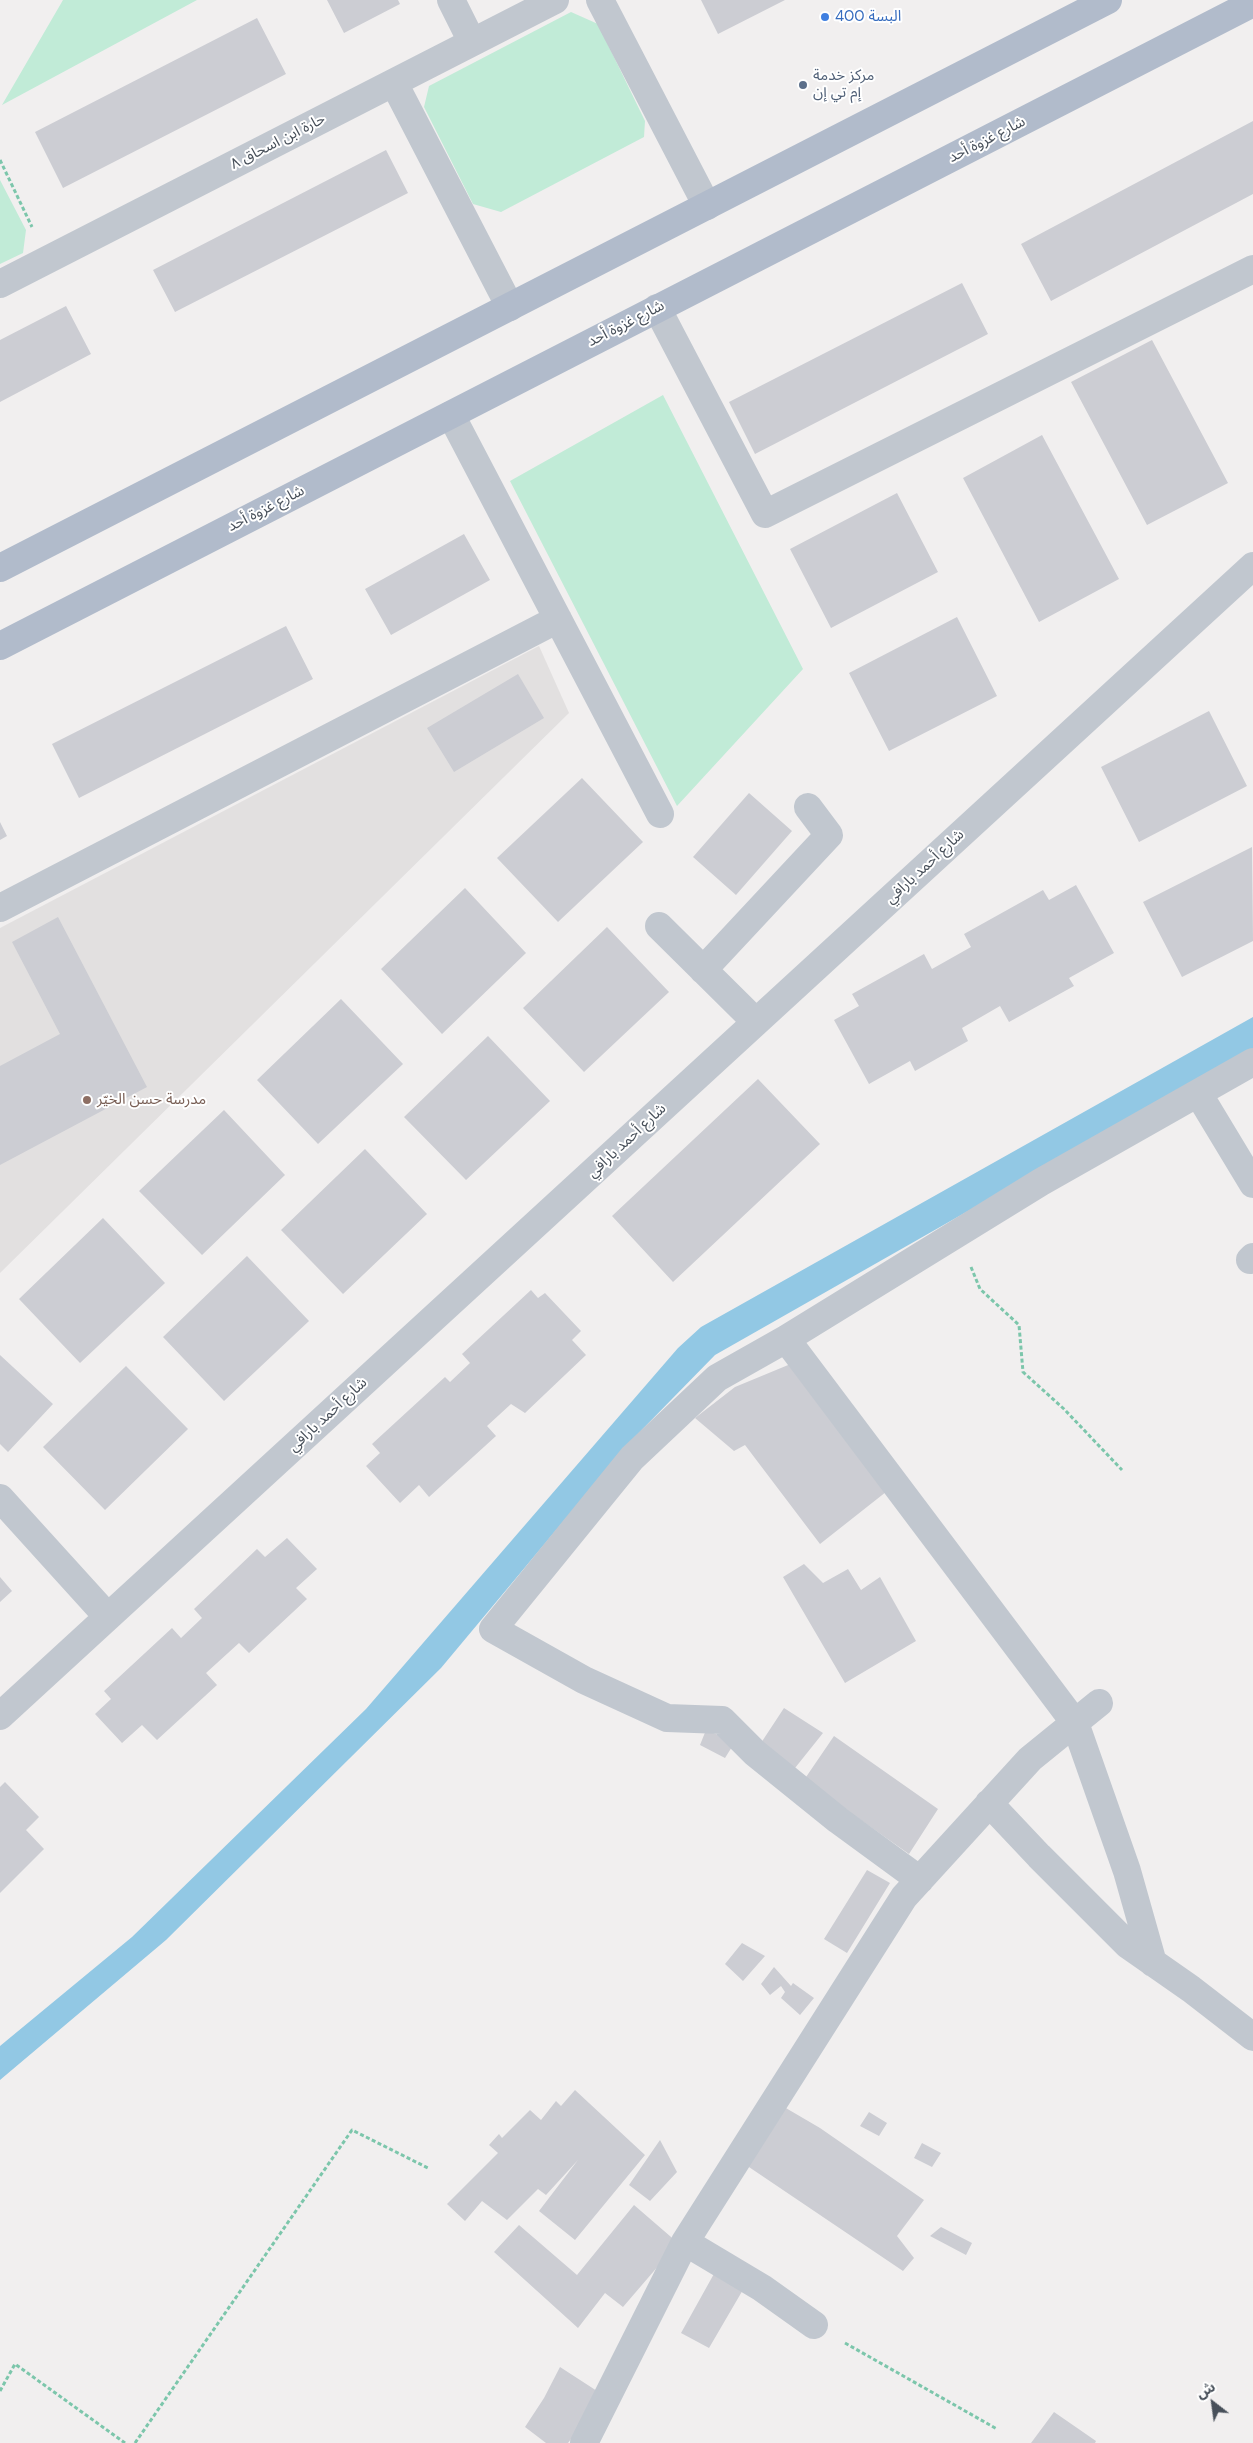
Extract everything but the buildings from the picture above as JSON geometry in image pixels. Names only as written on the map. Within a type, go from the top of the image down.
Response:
[{"type":"main road","points":[[0,568],[1108,0]]},
{"type":"main road","name":"شارع غزوة أحد","points":[[0,646],[1253,3]]},
{"type":"street","points":[[451,0],[472,42]]},
{"type":"street","name":"حارة ابن اسحاق ٨","points":[[0,284],[555,0]]},
{"type":"street","points":[[600,0],[707,206]]},
{"type":"street","points":[[394,83],[510,307]]},
{"type":"street","points":[[657,308],[765,514],[1253,269]]},
{"type":"street","points":[[451,415],[660,814]]},
{"type":"street","name":"شارع أحمد بارافي","points":[[0,1716],[1253,566]]},
{"type":"street","points":[[0,908],[558,619]]},
{"type":"street","points":[[703,970],[829,835],[808,807]]},
{"type":"street","points":[[659,926],[756,1022]]},
{"type":"street","points":[[920,1880],[838,1820],[754,1753],[722,1720],[667,1718],[584,1680],[492,1629],[632,1458],[718,1378],[786,1339],[1041,1182],[1253,1062]]},
{"type":"street","points":[[1198,1093],[1253,1184]]},
{"type":"street","points":[[786,1339],[1075,1722],[1127,1870],[1153,1963]]},
{"type":"street","points":[[0,1498],[108,1617]]},
{"type":"street","points":[[584,2443],[685,2242],[904,1897],[1030,1759],[1099,1703]]},
{"type":"street","points":[[989,1803],[1128,1945],[1253,2037]]},
{"type":"street","points":[[685,2242],[762,2288],[814,2325]]},
{"type":"path","points":[[0,160],[48,259]]},
{"type":"path","points":[[955,1236],[965,1251],[980,1289],[1019,1325],[1023,1372],[1064,1409],[1122,1470]]},
{"type":"path","points":[[134,2443],[352,2130],[428,2168]]},
{"type":"path","points":[[814,2325],[998,2429]]},
{"type":"path","points":[[0,2391],[15,2364],[125,2443]]},
{"type":"shaded area","name":"مدرسة حسن الخيّر","points":[[539,646],[569,713],[0,1273],[0,928]]},
{"type":"green space","points":[[63,0],[197,0],[2,105]]},
{"type":"green space","points":[[571,12],[598,24],[645,121],[644,137],[501,212],[473,204],[424,107],[429,86]]},
{"type":"green space","points":[[0,180],[26,230],[23,253],[0,264]]},
{"type":"green space","points":[[663,395],[803,669],[677,806],[510,481]]},
{"type":"water","points":[[1253,1017],[1253,1049],[715,1355],[628,1444],[441,1668],[166,1940],[0,2080],[0,2046],[132,1937],[366,1709],[678,1348],[701,1327]]},
{"type":"place","name":"البسة 400","points":[[825,17]]},
{"type":"place","name":"مركز خدمة إم تي إن","points":[[803,85]]},
{"type":"place","name":"مدرسة حسن الخيّر","points":[[87,1100]]}]
